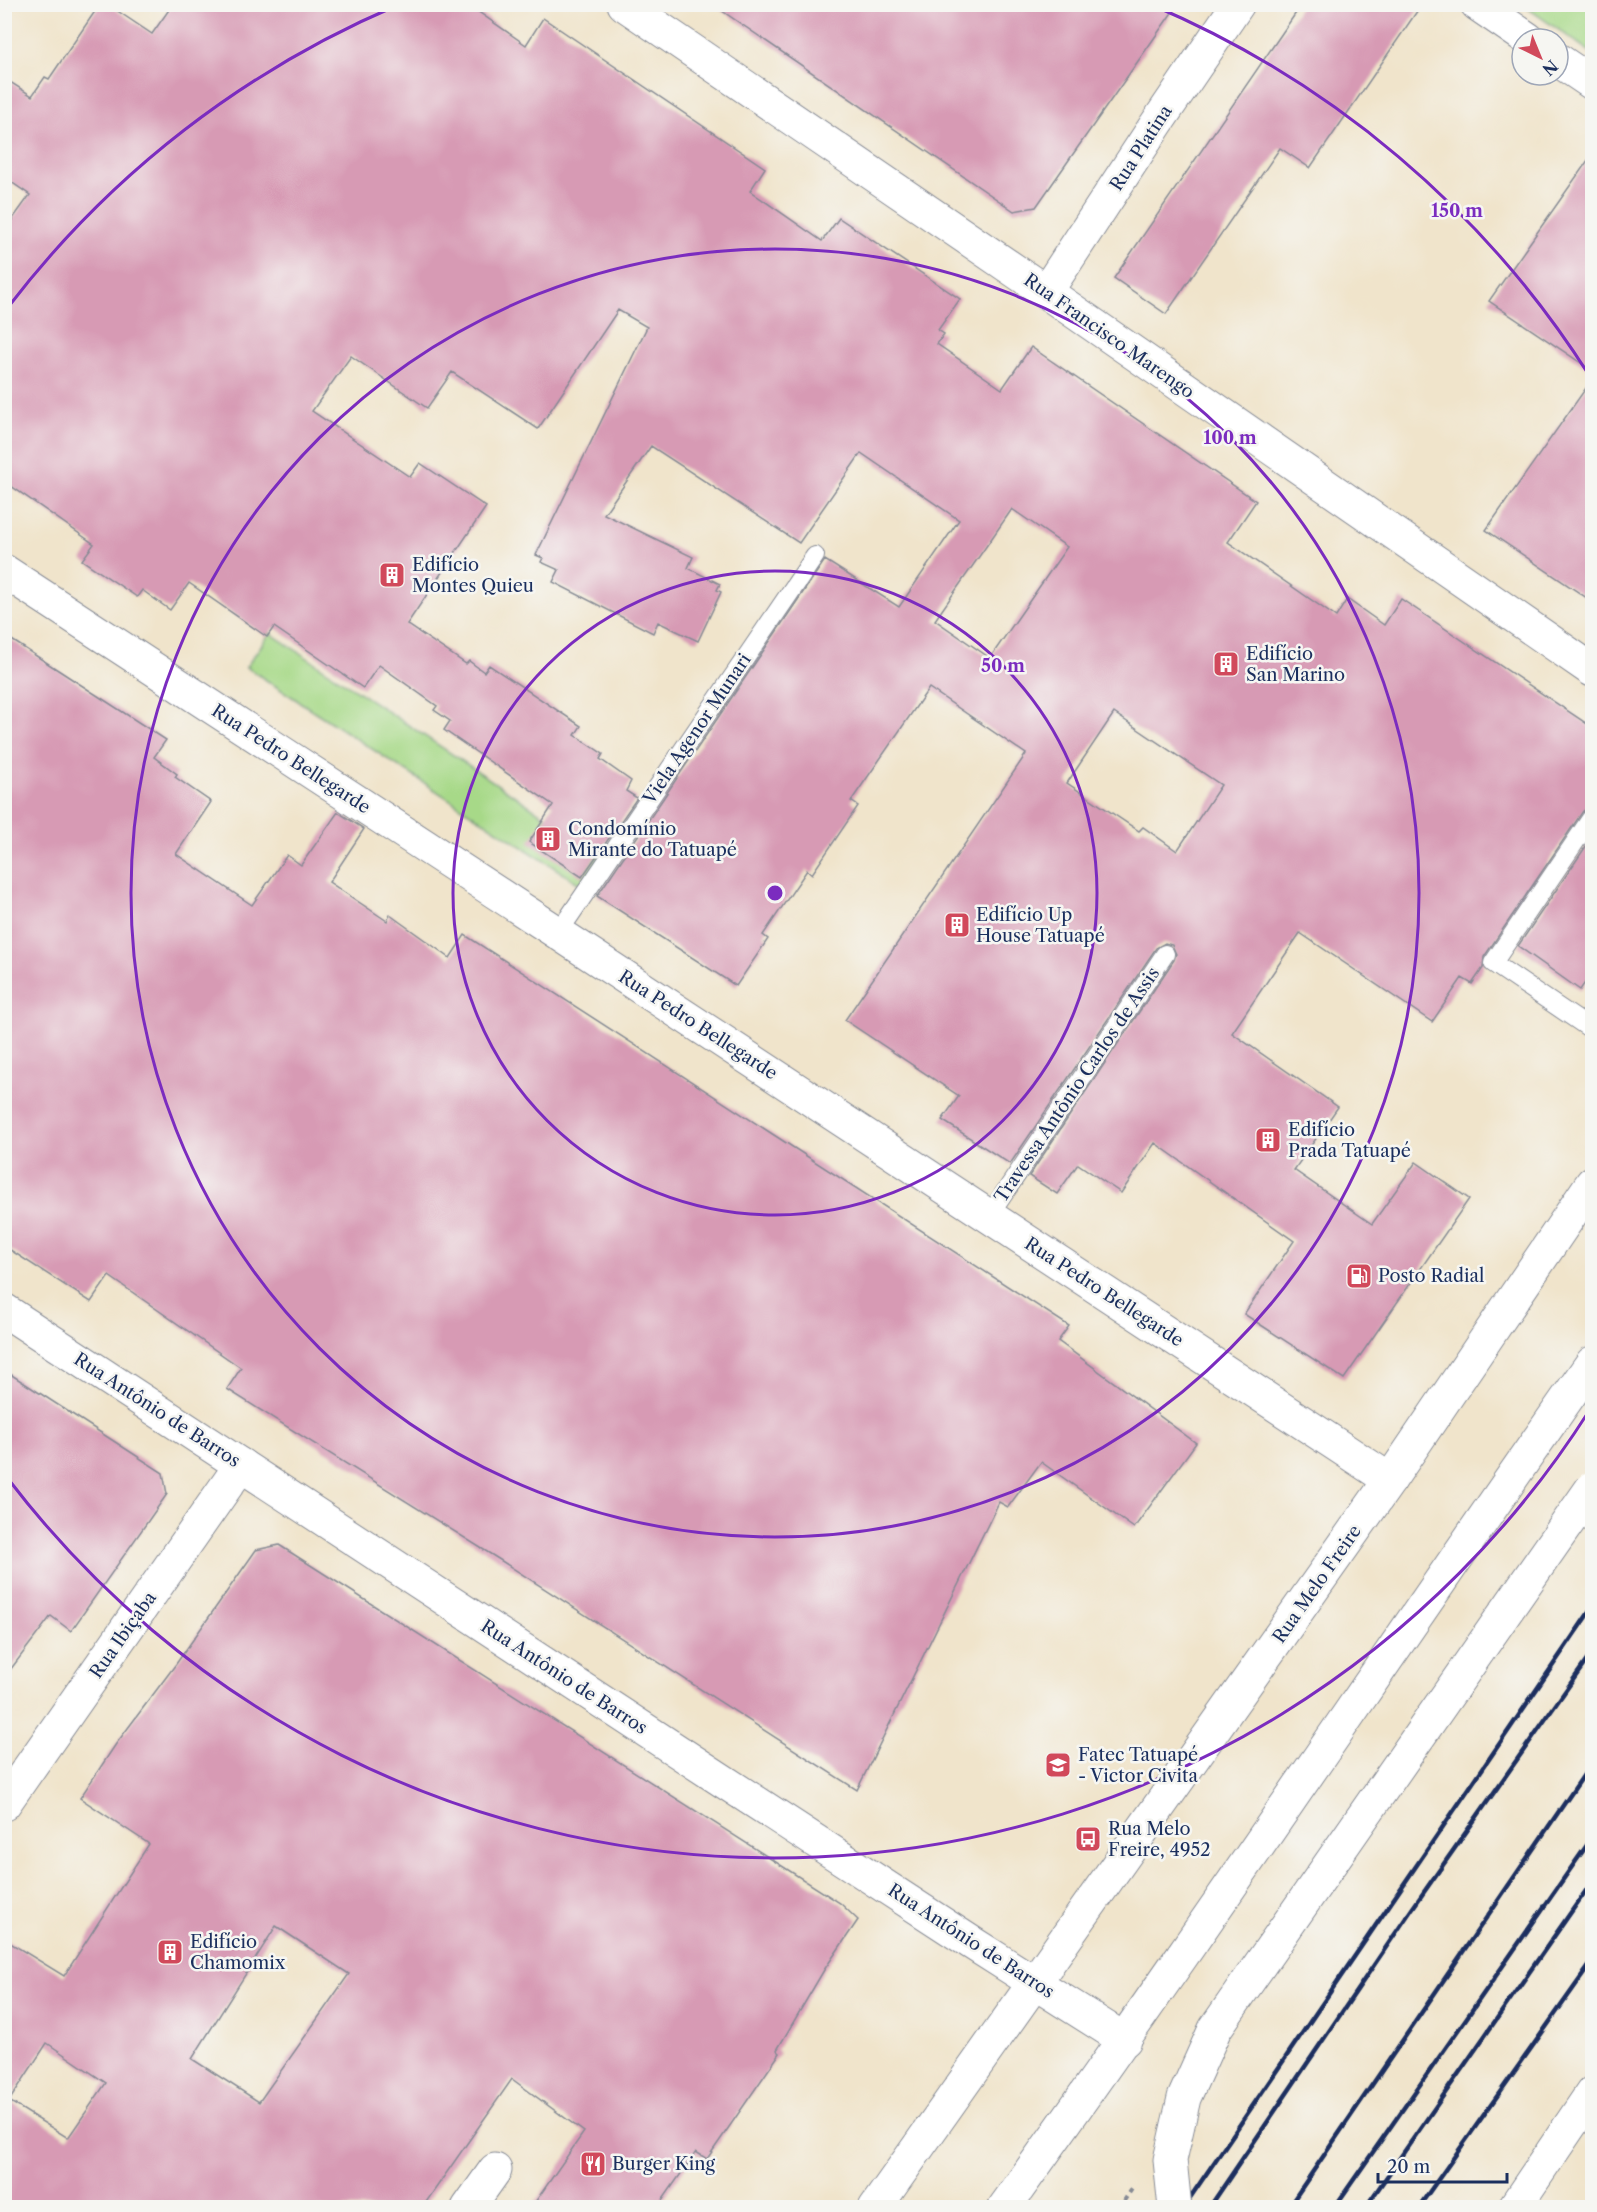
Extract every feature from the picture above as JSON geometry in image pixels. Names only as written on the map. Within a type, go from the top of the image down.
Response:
[{"type":"main road","name":"Rua Francisco Marengo","points":[[624,4],[1593,670]]},
{"type":"main road","name":"Rua Platina","points":[[1046,292],[1238,4]]},
{"type":"main road","points":[[1477,4],[1511,27]]},
{"type":"main road","points":[[1570,68],[1593,83]]},
{"type":"main road","name":"Rua Pedro Bellegarde","points":[[4,572],[1390,1480]]},
{"type":"main road","name":"Rua Melo Freire","points":[[875,2208],[1390,1480],[1593,1183]]},
{"type":"main road","name":"Rua Antônio de Barros","points":[[4,1310],[972,1943],[1125,2040]]},
{"type":"main road","points":[[1004,2208],[1125,2040],[1480,1522],[1593,1363]]},
{"type":"main road","name":"Rua Ibiçaba","points":[[4,1804],[241,1465]]},
{"type":"main road","points":[[1175,2208],[1170,2160],[1184,2098],[1215,2029],[1593,1488]]},
{"type":"main road","points":[[1514,2208],[1593,2093]]},
{"type":"main road","points":[[468,2208],[495,2170]]},
{"type":"lane","name":"Viela Agenor Munari","points":[[558,933],[815,556]]},
{"type":"lane","points":[[1593,817],[1493,963],[1593,1030]]},
{"type":"lane","name":"Travessa Antônio Carlos de Assis","points":[[989,1216],[1165,954]]},
{"type":"green space","points":[[1523,5],[1592,5],[1592,53],[1570,38],[1570,27],[1555,27]]},
{"type":"green space","points":[[270,633],[602,854],[581,885],[246,667]]},
{"type":"building","points":[[100,4],[107,4],[152,34],[173,4],[467,4],[526,45],[543,18],[765,168],[750,191],[822,241],[839,218],[960,299],[938,330],[944,334],[937,344],[1002,389],[1031,347],[1256,501],[1228,542],[1336,617],[1347,599],[1384,625],[1401,599],[1593,728],[1593,806],[1583,811],[1484,957],[1483,968],[1472,984],[1462,978],[1432,1022],[1300,933],[1232,1033],[1338,1107],[1294,1170],[1372,1224],[1416,1162],[1469,1199],[1344,1379],[1244,1314],[1294,1241],[1155,1143],[1121,1193],[1078,1164],[1057,1194],[1029,1176],[1174,960],[1176,954],[1172,945],[1165,943],[1156,948],[1010,1164],[942,1120],[959,1096],[845,1020],[1026,754],[929,688],[851,801],[858,806],[812,874],[807,870],[763,935],[768,939],[736,986],[597,896],[825,560],[899,607],[959,520],[861,453],[799,543],[651,446],[604,514],[693,557],[688,568],[720,584],[717,590],[721,592],[698,641],[658,622],[653,633],[553,582],[559,570],[541,562],[543,558],[536,555],[647,327],[618,310],[538,429],[452,372],[427,408],[351,356],[312,411],[410,477],[420,463],[486,507],[407,624],[466,664],[469,661],[484,672],[489,665],[581,726],[575,735],[603,754],[600,759],[631,781],[626,791],[637,798],[582,877],[529,842],[553,805],[444,730],[450,721],[434,710],[437,706],[379,665],[363,688],[274,627],[267,637],[189,583],[170,610],[142,590],[137,597],[82,560],[94,544],[4,481],[4,231],[30,195],[4,177],[4,78],[32,96],[45,77],[49,79]],"holes":[[[1012,509],[1067,547],[990,658],[935,620]],[[1114,713],[1221,785],[1177,851],[1143,827],[1139,831],[1067,783]]]},
{"type":"building","points":[[712,4],[1178,4],[1036,207],[1014,211]]},
{"type":"building","points":[[1302,4],[1422,4],[1310,168],[1280,148],[1166,314],[1114,278]]},
{"type":"building","points":[[1593,153],[1593,371],[1489,301]]},
{"type":"building","points":[[1593,378],[1593,602],[1486,530]]},
{"type":"building","points":[[4,635],[166,740],[154,757],[177,774],[175,777],[211,802],[176,854],[252,905],[287,855],[301,865],[338,812],[364,829],[329,882],[387,921],[390,915],[450,958],[465,935],[1069,1326],[1058,1341],[1196,1443],[1134,1528],[1041,1462],[1008,1507],[999,1502],[857,1790],[500,1560],[227,1389],[241,1368],[109,1276],[91,1302],[4,1246]]},
{"type":"building","points":[[1593,836],[1593,971],[1580,990],[1518,946]]},
{"type":"building","points":[[4,1370],[163,1473],[167,1494],[71,1631],[51,1616],[4,1678]]},
{"type":"building","points":[[279,1545],[840,1903],[858,1920],[824,1970],[777,2050],[780,2053],[707,2159],[696,2152],[657,2208],[531,2208],[584,2132],[512,2079],[422,2208],[4,2208],[4,1939],[64,1976],[149,1844],[80,1798],[116,1744],[176,1664],[256,1550]],"holes":[[[276,1926],[349,1974],[259,2102],[192,2059]],[[47,2043],[106,2083],[68,2138],[9,2101]]]},
{"type":"railway","points":[[1183,2208],[1592,1608]]},
{"type":"railway","points":[[1209,2208],[1412,1909],[1592,1653]]},
{"type":"railway","points":[[1288,2208],[1592,1763]]},
{"type":"railway","points":[[1334,2208],[1592,1838]]},
{"type":"railway","points":[[1365,2208],[1592,1882]]},
{"type":"railway","points":[[1418,2208],[1592,1962]]},
{"type":"place","name":"Edifício Montes Quieu","points":[[392,575]]},
{"type":"place","name":"Edifício San Marino","points":[[1226,664]]},
{"type":"place","name":"Condomínio Mirante do Tatuapé","points":[[548,839]]},
{"type":"place","name":"Edifício Up House Tatuapé","points":[[957,925]]},
{"type":"place","name":"Edifício Prada Tatuapé","points":[[1268,1140]]},
{"type":"place","name":"Posto Radial","points":[[1359,1276]]},
{"type":"place","name":"Fatec Tatuapé - Victor Civita","points":[[1058,1765]]},
{"type":"place","name":"Rua Melo Freire, 4952","points":[[1088,1839]]},
{"type":"place","name":"Edifício Chamomix","points":[[170,1952]]},
{"type":"place","name":"Burger King","points":[[593,2164]]}]
